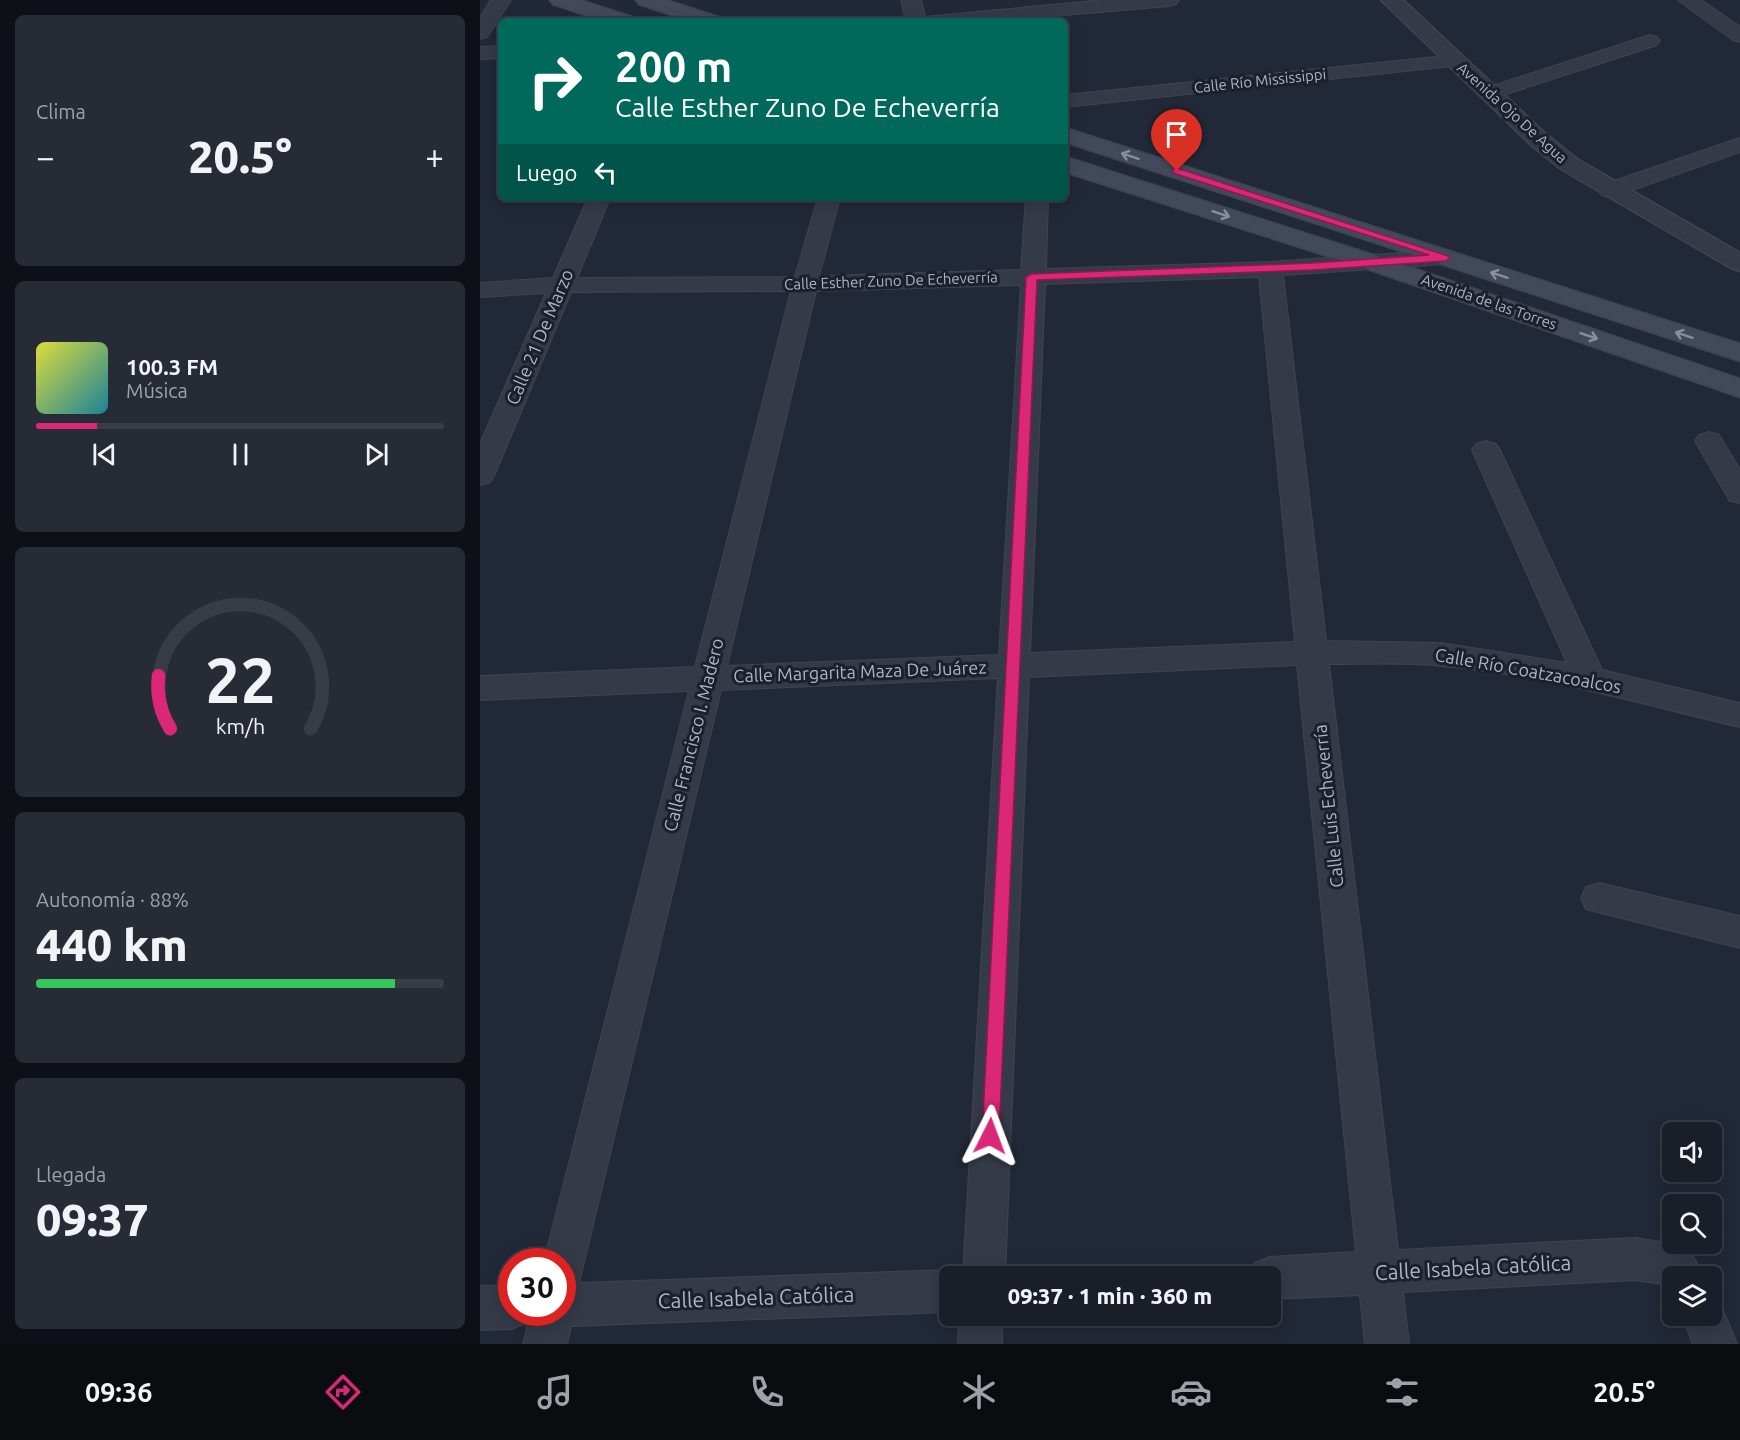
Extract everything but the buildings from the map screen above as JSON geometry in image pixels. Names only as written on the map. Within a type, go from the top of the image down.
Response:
[{"type":"main road","points":[[560,0],[616,18]]},
{"type":"main road","points":[[646,0],[702,18]]},
{"type":"main road","name":"Avenida de las Torres","points":[[1068,136],[1740,353]]},
{"type":"main road","name":"Avenida de las Torres","points":[[1068,165],[1374,263],[1740,388]]},
{"type":"street","points":[[480,33],[501,0]]},
{"type":"street","points":[[911,0],[915,18]]},
{"type":"street","points":[[965,18],[1169,0]]},
{"type":"street","name":"Avenida Ojo De Agua","points":[[1391,0],[1539,140],[1569,164],[1610,190],[1740,263]]},
{"type":"street","points":[[1688,0],[1737,32]]},
{"type":"street","points":[[1490,93],[1650,41]]},
{"type":"street","points":[[480,53],[498,52]]},
{"type":"street","name":"Calle Río Mississippi","points":[[1068,101],[1455,61]]},
{"type":"street","points":[[1610,190],[1740,145]]},
{"type":"street","name":"Calle 21 De Marzo","points":[[480,476],[598,201]]},
{"type":"street","name":"Calle Francisco I. Madero","points":[[568,1248],[805,284],[828,201]]},
{"type":"street","points":[[984,1266],[1036,201]]},
{"type":"street","name":"Calle Esther Zuno De Echeverría","points":[[480,290],[562,285],[805,284],[1031,277],[1374,263],[1446,257]]},
{"type":"street","name":"Calle Luis Echeverría","points":[[1270,268],[1387,1344]]},
{"type":"street","points":[[1709,441],[1740,494]]},
{"type":"street","points":[[1486,450],[1590,679]]},
{"type":"street","name":"Calle Margarita Maza De Juárez","points":[[480,688],[1312,652]]},
{"type":"street","name":"Calle Río Coatzacoalcos","points":[[1312,652],[1458,656],[1590,679],[1740,715]]},
{"type":"street","points":[[1599,898],[1740,932]]},
{"type":"street","name":"Calle Isabela Católica","points":[[1281,1278],[1635,1259],[1662,1266]]},
{"type":"street","name":"Calle Isabela Católica","points":[[576,1304],[939,1291]]},
{"type":"street","points":[[480,1308],[498,1307]]},
{"type":"street","points":[[545,1344],[550,1326]]},
{"type":"street","points":[[980,1344],[981,1326]]},
{"type":"street","points":[[1708,1326],[1715,1344]]},
{"type":"route","points":[[990,1136],[1031,277],[1312,267],[1446,257],[1177,171]]}]
